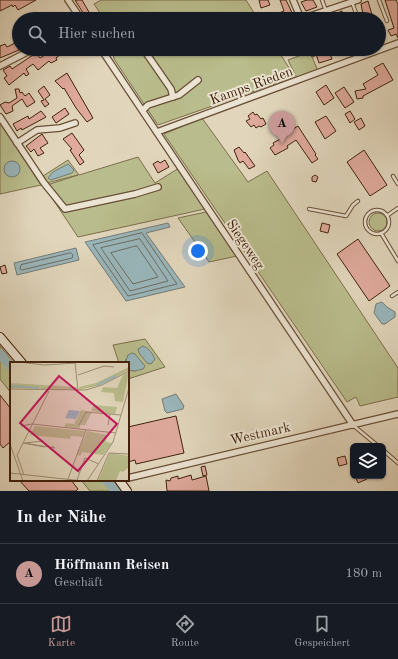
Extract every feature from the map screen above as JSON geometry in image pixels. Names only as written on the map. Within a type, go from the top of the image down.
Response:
[{"type":"main road","points":[[0,337],[21,362]]},
{"type":"main road","points":[[122,481],[127,491]]},
{"type":"street","points":[[68,0],[76,12]]},
{"type":"street","points":[[293,0],[298,12]]},
{"type":"street","points":[[326,12],[358,0]]},
{"type":"street","name":"Kamps Rieden","points":[[386,47],[398,43]]},
{"type":"street","points":[[0,66],[19,56]]},
{"type":"street","name":"Siegeweg","points":[[106,56],[353,425]]},
{"type":"street","points":[[148,56],[171,89],[173,97]]},
{"type":"street","name":"Kamps Rieden","points":[[157,132],[363,56]]},
{"type":"street","points":[[143,110],[148,105],[179,95],[198,80]]},
{"type":"street","points":[[0,117],[44,183],[65,209],[135,194],[158,187]]},
{"type":"street","points":[[17,143],[37,130],[60,128],[75,123]]},
{"type":"street","name":"Westmark","points":[[129,478],[285,439],[398,414]]},
{"type":"lane","points":[[322,0],[326,12]]},
{"type":"lane","points":[[379,0],[384,12]]},
{"type":"lane","points":[[352,1],[356,12]]},
{"type":"lane","points":[[393,176],[398,184]]},
{"type":"lane","points":[[309,209],[346,216],[358,202]]},
{"type":"lane","points":[[388,215],[398,208]]},
{"type":"lane","points":[[381,233],[389,226],[388,215],[383,211],[372,211],[368,214],[366,226],[370,231],[381,233],[398,261]]},
{"type":"lane","points":[[392,296],[398,292]]},
{"type":"lane","name":"Siegeweg","points":[[353,425],[374,443]]},
{"type":"lane","points":[[386,453],[398,463]]},
{"type":"green space","points":[[101,0],[246,0],[254,12],[99,12],[94,4]]},
{"type":"green space","points":[[113,56],[282,56],[295,77],[158,125]]},
{"type":"green space","points":[[299,56],[312,56],[318,71],[297,78],[288,60]]},
{"type":"green space","points":[[202,118],[248,182],[267,171],[398,368],[398,397],[360,406],[356,397],[347,402],[164,134]]},
{"type":"green space","points":[[0,123],[41,185],[0,194]]},
{"type":"green space","points":[[138,157],[155,183],[179,168],[205,209],[78,237],[44,186],[78,175],[47,183],[43,176],[68,160],[79,175]]},
{"type":"green space","points":[[206,212],[237,256],[209,262],[178,218]]},
{"type":"green space","points":[[378,213],[384,216],[387,222],[384,228],[378,231],[372,228],[369,222],[372,216]]},
{"type":"green space","points":[[145,339],[165,367],[129,379],[129,370],[135,371],[126,359],[125,362],[119,362],[113,345]]},
{"type":"green space","points":[[0,346],[13,362],[10,362],[10,392],[0,379]]},
{"type":"green space","points":[[82,481],[113,481],[122,491],[90,491]]},
{"type":"water","points":[[9,161],[15,161],[20,166],[18,175],[15,177],[9,177],[4,172],[4,166]]},
{"type":"water","points":[[68,164],[74,170],[72,173],[51,180],[48,178],[53,172]]},
{"type":"water","points":[[168,223],[170,227],[146,233],[185,287],[126,301],[85,242]]},
{"type":"water","points":[[76,248],[79,260],[17,275],[14,263]]},
{"type":"water","points":[[382,302],[395,312],[395,317],[385,324],[382,324],[374,313],[376,304]]},
{"type":"water","points":[[143,346],[150,351],[155,359],[151,364],[147,363],[139,353],[138,349]]},
{"type":"water","points":[[132,353],[135,354],[145,366],[143,369],[135,371],[129,370],[129,362],[125,362],[128,355]]},
{"type":"water","points":[[176,394],[184,406],[183,409],[167,413],[165,411],[162,399]]},
{"type":"building","points":[[0,0],[36,0],[18,10],[15,5],[13,7],[12,5],[0,11]]},
{"type":"building","points":[[75,0],[82,0],[89,12],[83,12]]},
{"type":"building","points":[[259,0],[268,0],[270,5],[261,8]]},
{"type":"building","points":[[280,0],[286,0],[292,12],[282,12],[284,11]]},
{"type":"building","points":[[313,0],[317,7],[306,11],[301,2]]},
{"type":"building","points":[[385,0],[396,0],[398,4],[398,38],[396,34],[391,36],[388,30],[394,28]]},
{"type":"building","points":[[368,1],[371,12],[363,12],[361,4]]},
{"type":"building","points":[[5,44],[7,47],[12,44],[12,53],[0,58],[0,46]]},
{"type":"building","points":[[32,56],[38,56],[40,58],[43,56],[58,56],[56,58],[57,60],[51,63],[49,61],[38,70],[33,64],[26,69],[29,74],[26,76],[24,73],[9,85],[4,78],[7,76],[3,70],[10,66],[12,69]]},
{"type":"building","points":[[317,56],[331,56],[332,59],[319,63]]},
{"type":"building","points":[[383,63],[393,80],[363,96],[363,98],[357,99],[355,91],[366,89],[363,84],[378,75],[374,68]]},
{"type":"building","points":[[67,73],[93,118],[87,122],[76,108],[64,88],[63,89],[55,81]]},
{"type":"building","points":[[326,85],[334,98],[324,105],[316,92]]},
{"type":"building","points":[[44,86],[50,95],[45,99],[49,104],[45,107],[41,101],[44,100],[38,91]]},
{"type":"building","points":[[344,87],[354,102],[345,108],[335,93]]},
{"type":"building","points":[[15,89],[19,89],[20,93],[22,92],[25,96],[29,93],[35,102],[27,107],[22,99],[12,106],[13,111],[6,114],[0,105],[5,102],[9,103],[17,98]]},
{"type":"building","points":[[65,108],[69,114],[56,123],[52,117]]},
{"type":"building","points":[[41,111],[46,117],[22,130],[21,128],[17,131],[13,124],[28,116],[29,119]]},
{"type":"building","points":[[350,111],[355,119],[350,123],[345,114]]},
{"type":"building","points":[[253,112],[261,119],[263,118],[266,124],[256,128],[254,125],[251,127],[246,121],[250,119],[248,116]]},
{"type":"building","points":[[326,116],[336,131],[325,139],[315,122]]},
{"type":"building","points":[[361,118],[365,126],[359,130],[354,122]]},
{"type":"building","points":[[298,126],[318,159],[312,163],[296,140],[287,146],[288,148],[275,155],[270,148],[274,145],[273,143],[291,133],[290,131]]},
{"type":"building","points":[[72,133],[84,150],[79,155],[84,162],[80,165],[70,150],[72,149],[63,139]]},
{"type":"building","points":[[42,134],[48,143],[40,148],[44,153],[38,156],[34,149],[31,152],[26,146]]},
{"type":"building","points":[[239,147],[244,153],[245,152],[255,166],[249,169],[243,161],[240,163],[234,150]]},
{"type":"building","points":[[364,150],[387,185],[370,196],[347,162]]},
{"type":"building","points":[[165,160],[169,167],[158,173],[153,164],[158,161],[160,163]]},
{"type":"building","points":[[315,175],[318,177],[316,182],[312,181],[312,177]]},
{"type":"building","points":[[322,223],[330,225],[328,233],[320,231]]},
{"type":"building","points":[[358,239],[390,286],[369,301],[337,254]]},
{"type":"building","points":[[5,265],[7,273],[2,274],[0,267]]},
{"type":"building","points":[[0,395],[10,408],[10,442],[3,448],[0,444]]},
{"type":"building","points":[[176,416],[184,453],[136,464],[135,460],[129,462],[129,427]]},
{"type":"building","points":[[345,456],[347,464],[339,466],[337,458]]},
{"type":"building","points":[[205,466],[207,475],[203,476],[201,467]]},
{"type":"building","points":[[191,475],[192,480],[206,476],[209,491],[167,491],[166,480],[170,481],[171,478],[178,476],[178,479]]},
{"type":"building","points":[[356,479],[367,479],[358,483]]},
{"type":"building","points":[[20,481],[72,481],[78,489],[76,491],[29,491]]},
{"type":"waterway","points":[[0,354],[10,366]]},
{"type":"waterway","points":[[107,481],[116,491]]},
{"type":"place","name":"Höffmann Reisen","points":[[282,144]]}]
